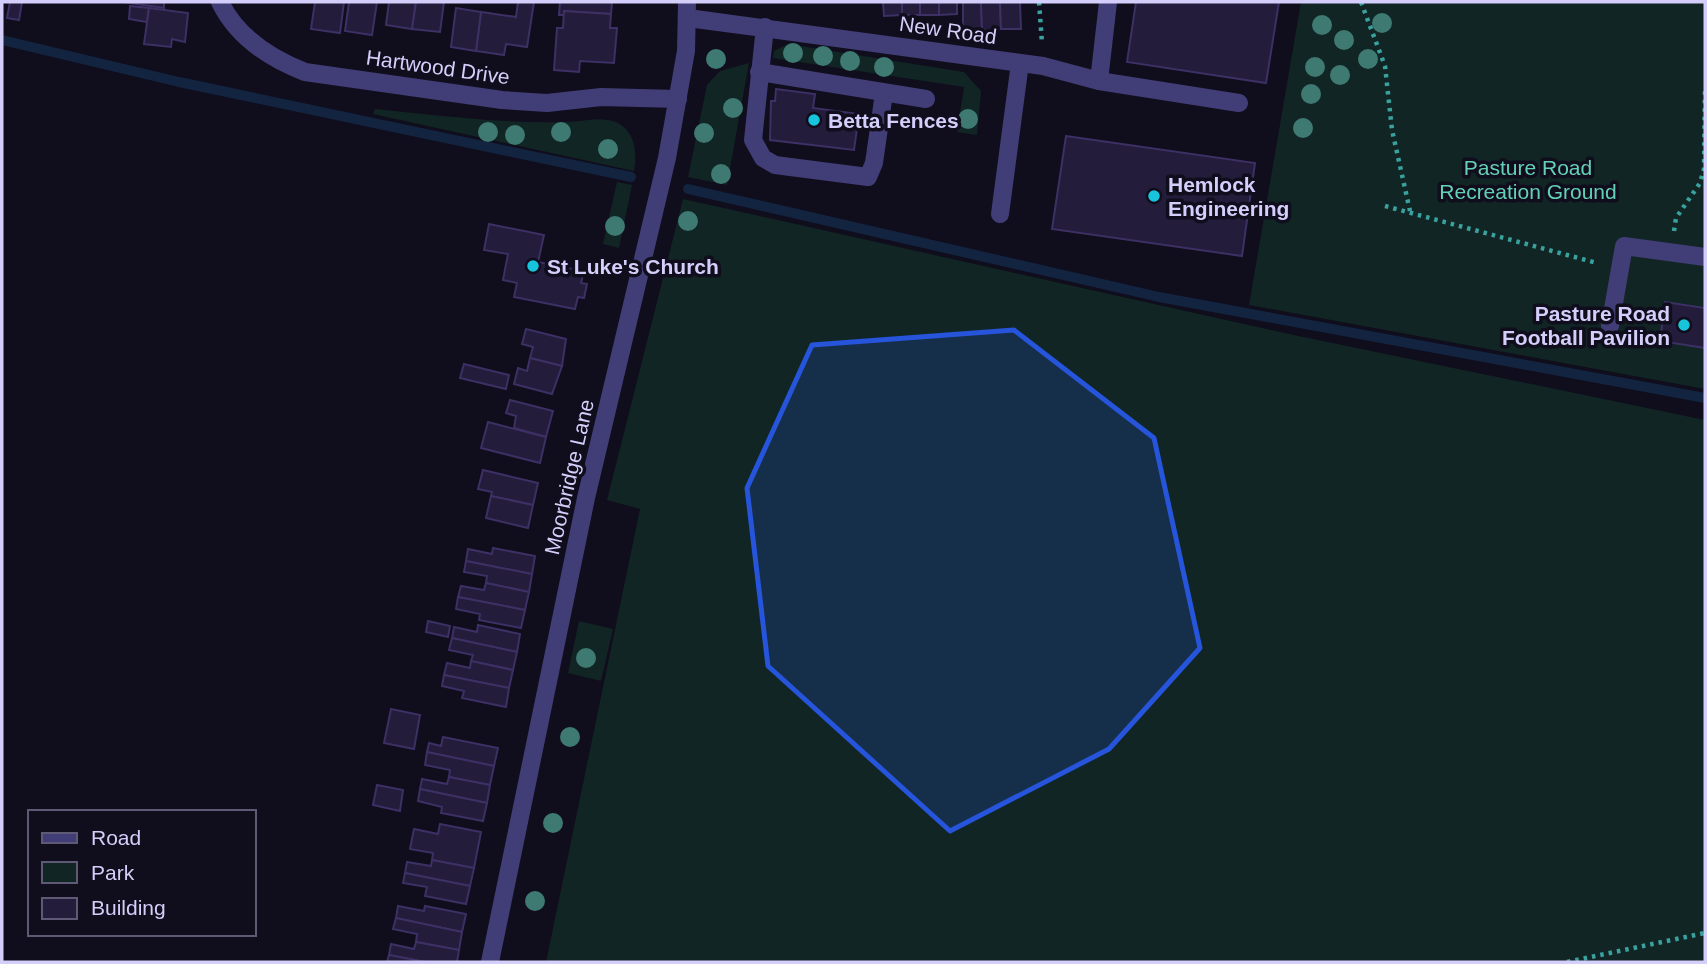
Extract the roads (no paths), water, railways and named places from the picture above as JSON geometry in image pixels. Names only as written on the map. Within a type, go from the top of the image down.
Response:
[{"type":"street","name":"Hartwood Drive","points":[[220,2],[246,39],[279,62],[305,72],[502,100],[547,103],[601,97],[678,99]]},
{"type":"street","points":[[1099,80],[1108,2]]},
{"type":"street","name":"Moorbridge Lane","points":[[490,962],[583,512],[678,99],[687,10]]},
{"type":"street","name":"New Road","points":[[687,10],[765,27],[1043,66],[1076,72],[1099,80],[1238,103]]},
{"type":"street","points":[[765,27],[753,140],[763,158],[775,165],[868,177],[874,163],[884,93]]},
{"type":"street","points":[[1000,214],[1020,63]]},
{"type":"street","points":[[759,72],[926,99]]},
{"type":"street","points":[[1609,326],[1624,246],[1705,257]]},
{"type":"waterway","points":[[2,40],[179,82],[631,177]]},
{"type":"waterway","points":[[688,189],[1159,297],[1705,398]]},
{"type":"place","name":"Betta Fences","points":[[814,120]]},
{"type":"place","name":"Hemlock Engineering","points":[[1154,196]]},
{"type":"place","name":"St Luke's Church","points":[[533,266]]},
{"type":"place","name":"Pasture Road Football Pavilion","points":[[1684,325]]},
{"type":"park label","name":"Pasture Road Recreation Ground","points":[[1528,179]]}]
